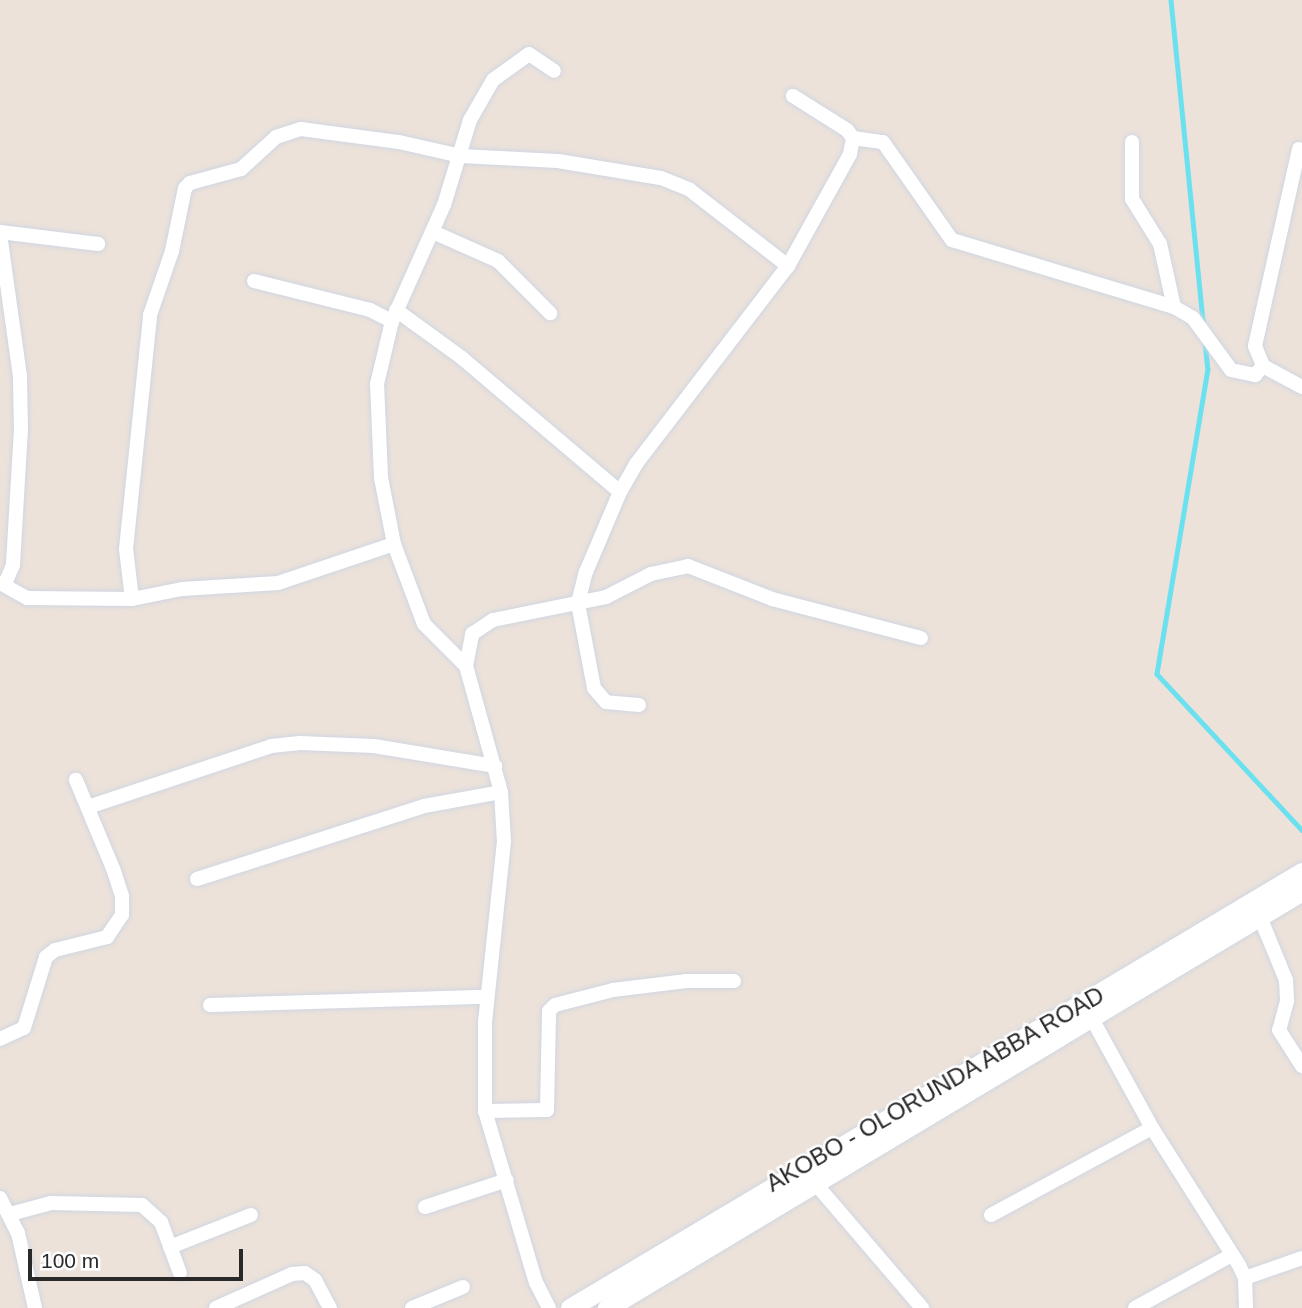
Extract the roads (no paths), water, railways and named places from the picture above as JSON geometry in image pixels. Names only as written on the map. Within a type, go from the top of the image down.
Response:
[{"type":"main road","name":"AKOBO - OLORUNDA ABBA ROAD","points":[[618,1305],[1091,1017],[1302,872]]},
{"type":"main road","name":"AKOBO - OLORUNDA ABBA ROAD","points":[[570,1308],[1210,937],[1260,917],[1302,891]]},
{"type":"street","points":[[466,666],[424,624],[394,544],[381,478],[377,422],[381,354],[394,315],[433,232],[461,156],[470,120],[493,80],[530,54],[554,71]]},
{"type":"street","points":[[793,96],[853,138],[883,142],[951,240],[1174,307],[1193,317],[1231,370],[1255,375],[1263,366]]},
{"type":"street","points":[[132,599],[126,549],[150,315],[172,251],[185,188],[197,179],[241,169],[276,137],[301,129],[399,142],[461,156],[558,160],[661,178],[708,200],[788,267]]},
{"type":"street","points":[[639,705],[606,702],[599,697],[578,603],[595,544],[620,492],[662,428],[788,267],[850,154],[853,138]]},
{"type":"street","points":[[1132,142],[1132,199],[1160,244],[1174,307]]},
{"type":"street","points":[[1299,149],[1255,346],[1255,357],[1263,366],[1302,387]]},
{"type":"street","points":[[433,232],[498,261],[550,313]]},
{"type":"street","points":[[98,244],[0,233],[20,377],[21,429],[13,565],[2,583],[27,598],[132,599],[182,590],[278,583],[319,573],[394,544]]},
{"type":"street","points":[[254,281],[394,315],[462,358],[620,492]]},
{"type":"street","points":[[549,1308],[536,1283],[485,1111],[486,997],[504,842],[501,792],[466,666],[472,634],[493,620],[606,597],[651,574],[688,566],[772,599],[921,638]]},
{"type":"street","points":[[90,806],[271,746],[300,743],[374,746],[495,766]]},
{"type":"street","points":[[0,1039],[24,1028],[46,957],[55,950],[107,937],[122,915],[122,896],[90,806],[76,780]]},
{"type":"street","points":[[197,879],[424,806],[501,792]]},
{"type":"street","points":[[1260,917],[1269,930],[1286,980],[1286,1003],[1279,1030],[1302,1066]]},
{"type":"street","points":[[485,1111],[547,1110],[549,1011],[555,1004],[637,987],[734,981]]},
{"type":"street","points":[[210,1005],[486,997]]},
{"type":"street","points":[[1286,1003],[1302,999]]},
{"type":"street","points":[[1091,1017],[1152,1128],[1245,1278],[1246,1308]]},
{"type":"street","points":[[991,1215],[1152,1128]]},
{"type":"street","points":[[425,1207],[507,1180]]},
{"type":"street","points":[[815,1183],[922,1308]]},
{"type":"street","points":[[0,1198],[10,1214],[35,1308]]},
{"type":"street","points":[[10,1214],[51,1202],[142,1205],[161,1222],[180,1273]]},
{"type":"street","points":[[170,1247],[251,1215]]},
{"type":"street","points":[[1135,1308],[1232,1255]]},
{"type":"street","points":[[1245,1278],[1302,1258]]},
{"type":"street","points":[[216,1308],[292,1274],[305,1273],[315,1280],[330,1308]]},
{"type":"street","points":[[412,1308],[463,1287]]},
{"type":"waterway","points":[[1171,0],[1203,323]]},
{"type":"waterway","points":[[1205,342],[1208,369],[1157,674],[1302,830]]}]
